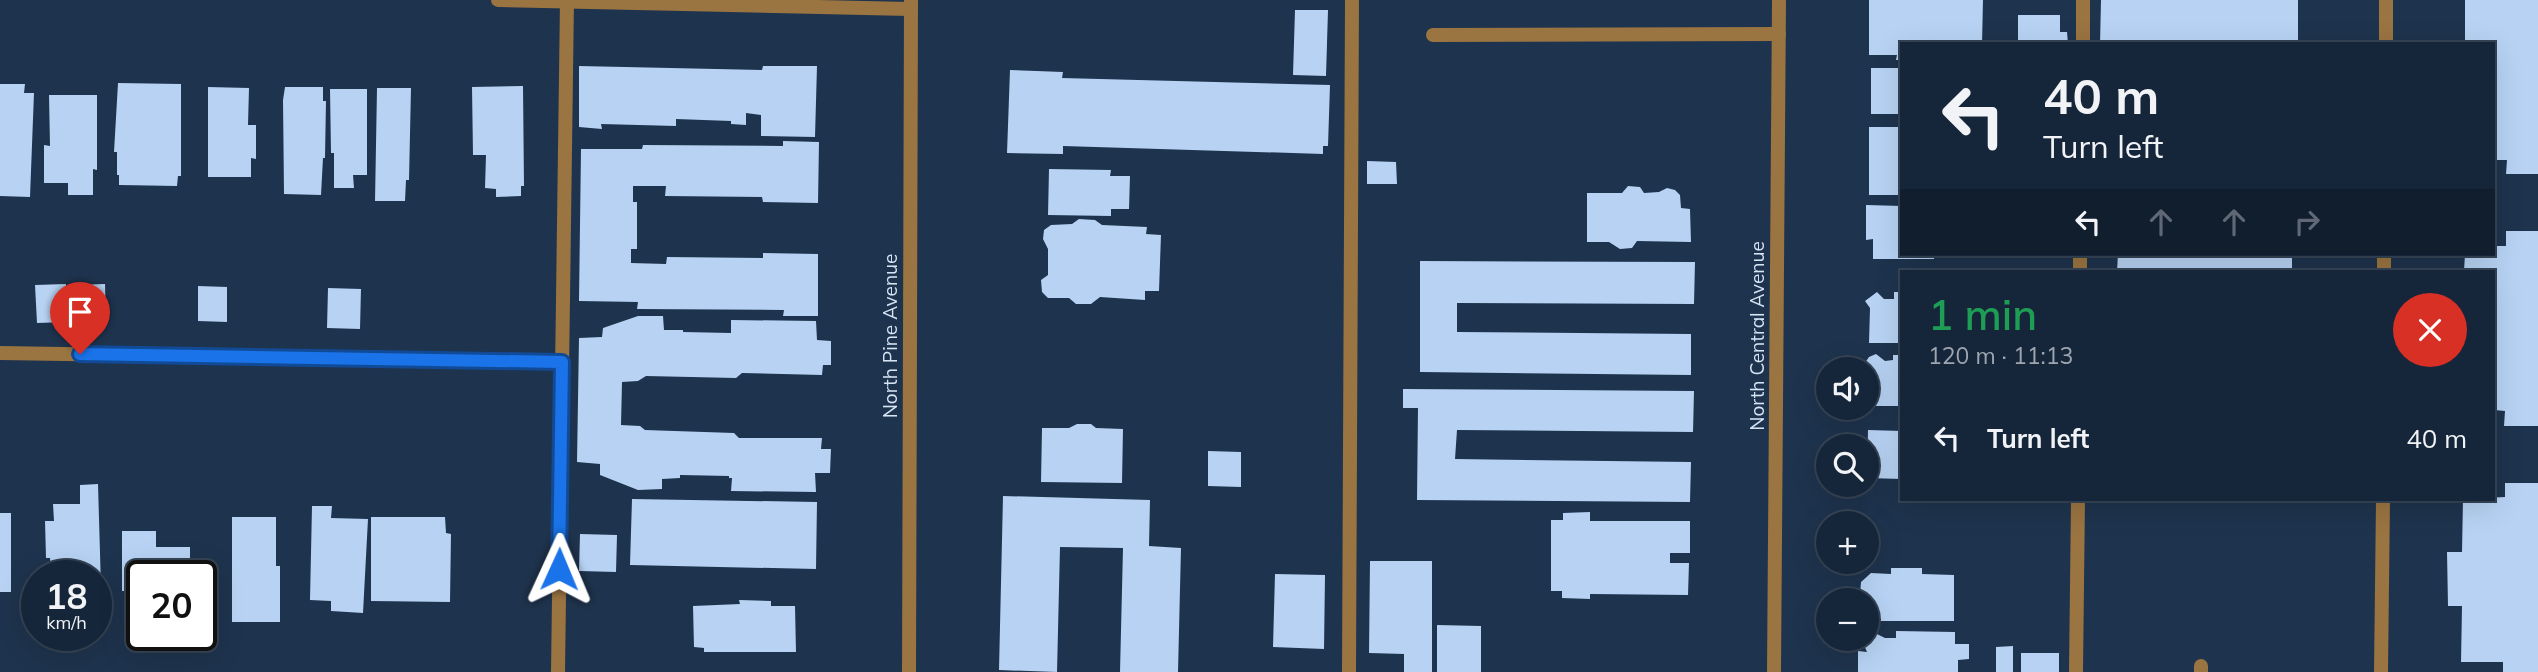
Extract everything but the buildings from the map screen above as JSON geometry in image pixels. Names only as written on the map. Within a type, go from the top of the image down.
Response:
[{"type":"street","points":[[498,0],[911,5]]},
{"type":"street","points":[[1349,672],[1352,0]]},
{"type":"street","name":"North Central Avenue","points":[[1774,672],[1779,0]]},
{"type":"street","points":[[2083,0],[2083,42]]},
{"type":"street","points":[[2386,0],[2386,42]]},
{"type":"street","points":[[558,672],[567,1]]},
{"type":"street","name":"North Pine Avenue","points":[[909,672],[911,5]]},
{"type":"street","points":[[1433,35],[1779,34]]},
{"type":"street","points":[[0,353],[562,362]]},
{"type":"street","points":[[2076,672],[2078,501]]},
{"type":"street","points":[[2381,672],[2383,501]]},
{"type":"route","points":[[80,354],[562,362],[559,569]]}]
